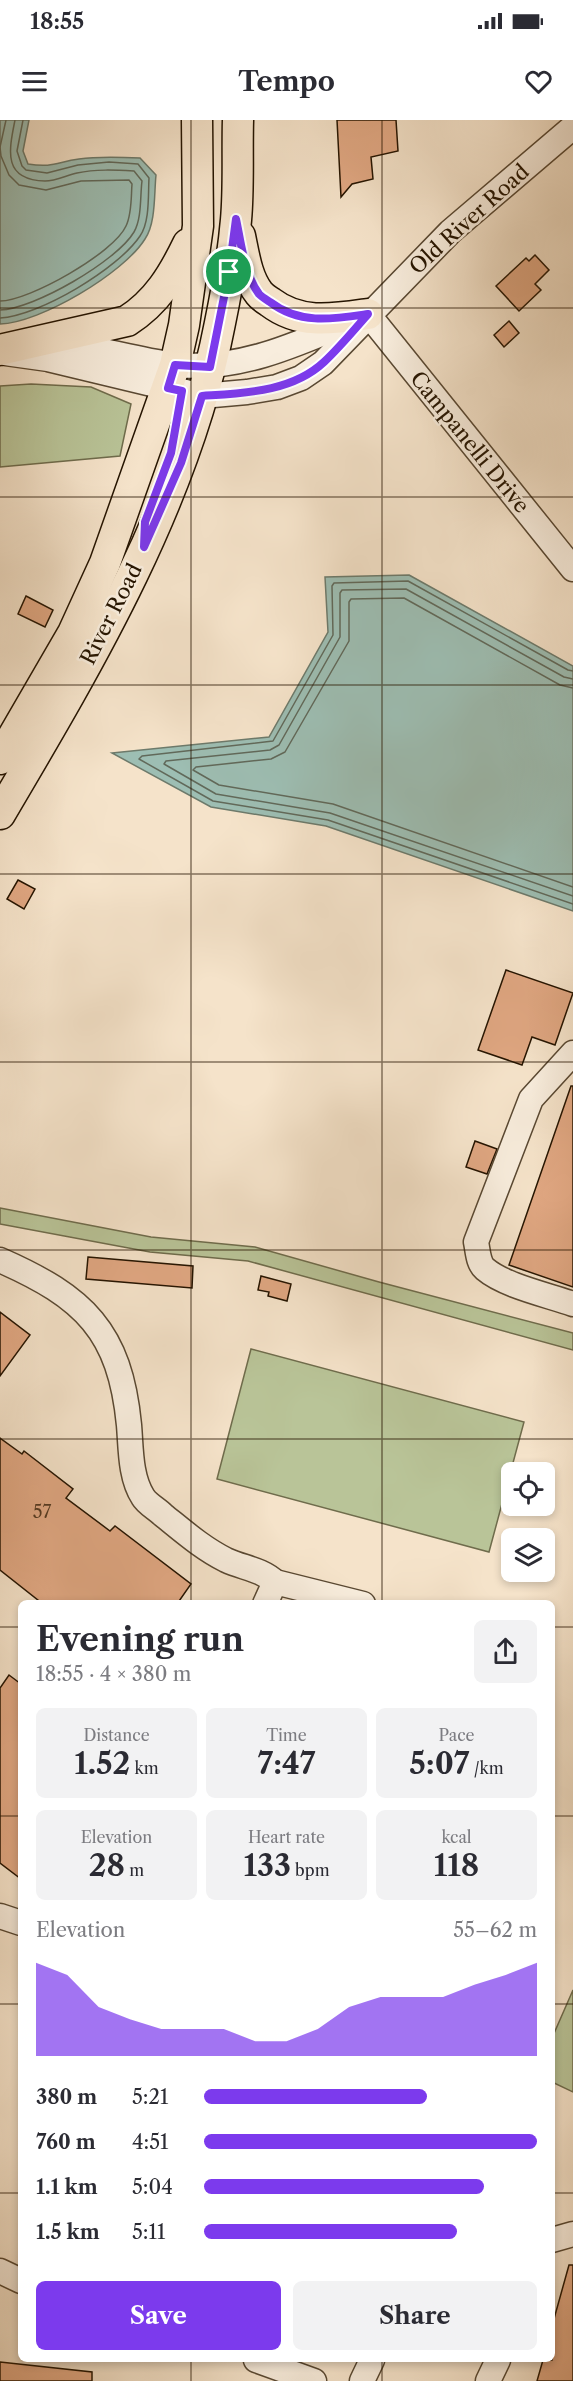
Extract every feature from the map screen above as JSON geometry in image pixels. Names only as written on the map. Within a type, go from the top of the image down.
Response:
[{"type":"main road","name":"River Road","points":[[0,813],[59,714],[104,631],[181,463],[184,325],[198,226],[197,120]]},
{"type":"main road","name":"River Road","points":[[0,759],[73,633],[182,385],[210,367],[229,272],[236,219],[238,120]]},
{"type":"main road","points":[[236,219],[245,261],[251,277],[260,294],[280,310],[303,318],[328,319],[368,314]]},
{"type":"main road","points":[[0,351],[127,321],[163,290],[198,226]]},
{"type":"street","name":"Old River Road","points":[[0,351],[182,385],[247,392],[277,387],[301,378],[323,363],[450,232],[573,127]]},
{"type":"street","name":"Old River Road","points":[[210,367],[258,357],[293,346],[368,314]]},
{"type":"street","name":"Campanelli Drive","points":[[368,314],[573,569]]},
{"type":"street","points":[[573,1053],[531,1099],[476,1242],[484,1268],[507,1281],[573,1304]]},
{"type":"street","points":[[0,1260],[59,1292],[84,1310],[102,1331],[115,1355],[127,1405],[136,1483],[144,1498],[202,1546],[228,1560],[267,1574],[270,1593],[332,1600]]},
{"type":"street","points":[[0,1916],[18,1922]]},
{"type":"street","points":[[555,2239],[573,2234]]},
{"type":"street","points":[[0,2271],[18,2280]]},
{"type":"street","points":[[262,2362],[314,2381]]},
{"type":"street","points":[[362,2381],[371,2362]]},
{"type":"street","points":[[488,2381],[497,2362]]},
{"type":"green space","points":[[31,384],[91,387],[131,404],[120,456],[0,467],[0,386]]},
{"type":"green space","points":[[0,1208],[151,1237],[255,1247],[573,1333],[573,1350],[248,1261],[150,1252],[0,1224]]},
{"type":"green space","points":[[251,1349],[524,1422],[513,1462],[501,1462],[501,1507],[489,1552],[217,1479]]},
{"type":"green space","points":[[573,1990],[573,2092],[555,2083],[555,2031]]},
{"type":"water","points":[[0,120],[29,120],[23,151],[28,164],[49,165],[94,157],[140,158],[156,175],[154,208],[149,232],[134,252],[100,281],[58,306],[37,315],[0,324]]},
{"type":"water","points":[[409,575],[573,666],[573,911],[326,826],[211,807],[112,753],[269,737],[328,632],[325,577]]},
{"type":"building","points":[[337,120],[396,120],[398,151],[371,157],[373,179],[352,184],[341,197]]},
{"type":"building","points":[[535,255],[549,270],[535,284],[541,290],[519,311],[496,286],[526,258],[529,261]]},
{"type":"building","points":[[509,321],[519,333],[504,347],[494,335]]},
{"type":"building","points":[[26,596],[53,610],[45,627],[18,614]]},
{"type":"building","points":[[18,880],[35,889],[24,909],[7,899]]},
{"type":"building","points":[[506,970],[573,993],[555,1045],[532,1037],[522,1065],[478,1050]]},
{"type":"building","points":[[571,1086],[573,1086],[573,1287],[509,1265]]},
{"type":"building","points":[[475,1141],[497,1149],[487,1174],[466,1167]]},
{"type":"building","points":[[88,1257],[193,1266],[192,1288],[86,1279]]},
{"type":"building","points":[[261,1276],[291,1284],[287,1301],[268,1296],[269,1292],[258,1290]]},
{"type":"building","points":[[0,1312],[30,1335],[0,1376]]},
{"type":"building","points":[[0,1438],[22,1454],[24,1451],[73,1489],[66,1498],[110,1531],[115,1526],[191,1584],[180,1600],[38,1600],[0,1570]]},
{"type":"building","points":[[9,1675],[18,1682],[18,1877],[0,1863],[0,1688]]},
{"type":"building","points":[[569,2265],[573,2265],[573,2381],[537,2381],[542,2362],[555,2362],[555,2315]]},
{"type":"building","points":[[0,2362],[92,2372],[92,2381],[0,2381]]},
{"type":"route","points":[[236,219],[245,261],[251,277],[260,294],[280,310],[303,318],[328,319],[368,314],[323,363],[301,378],[277,387],[202,396],[181,463],[144,547],[145,522],[171,453],[174,425],[182,391],[168,388],[175,365],[210,367],[229,272],[236,219]]}]
